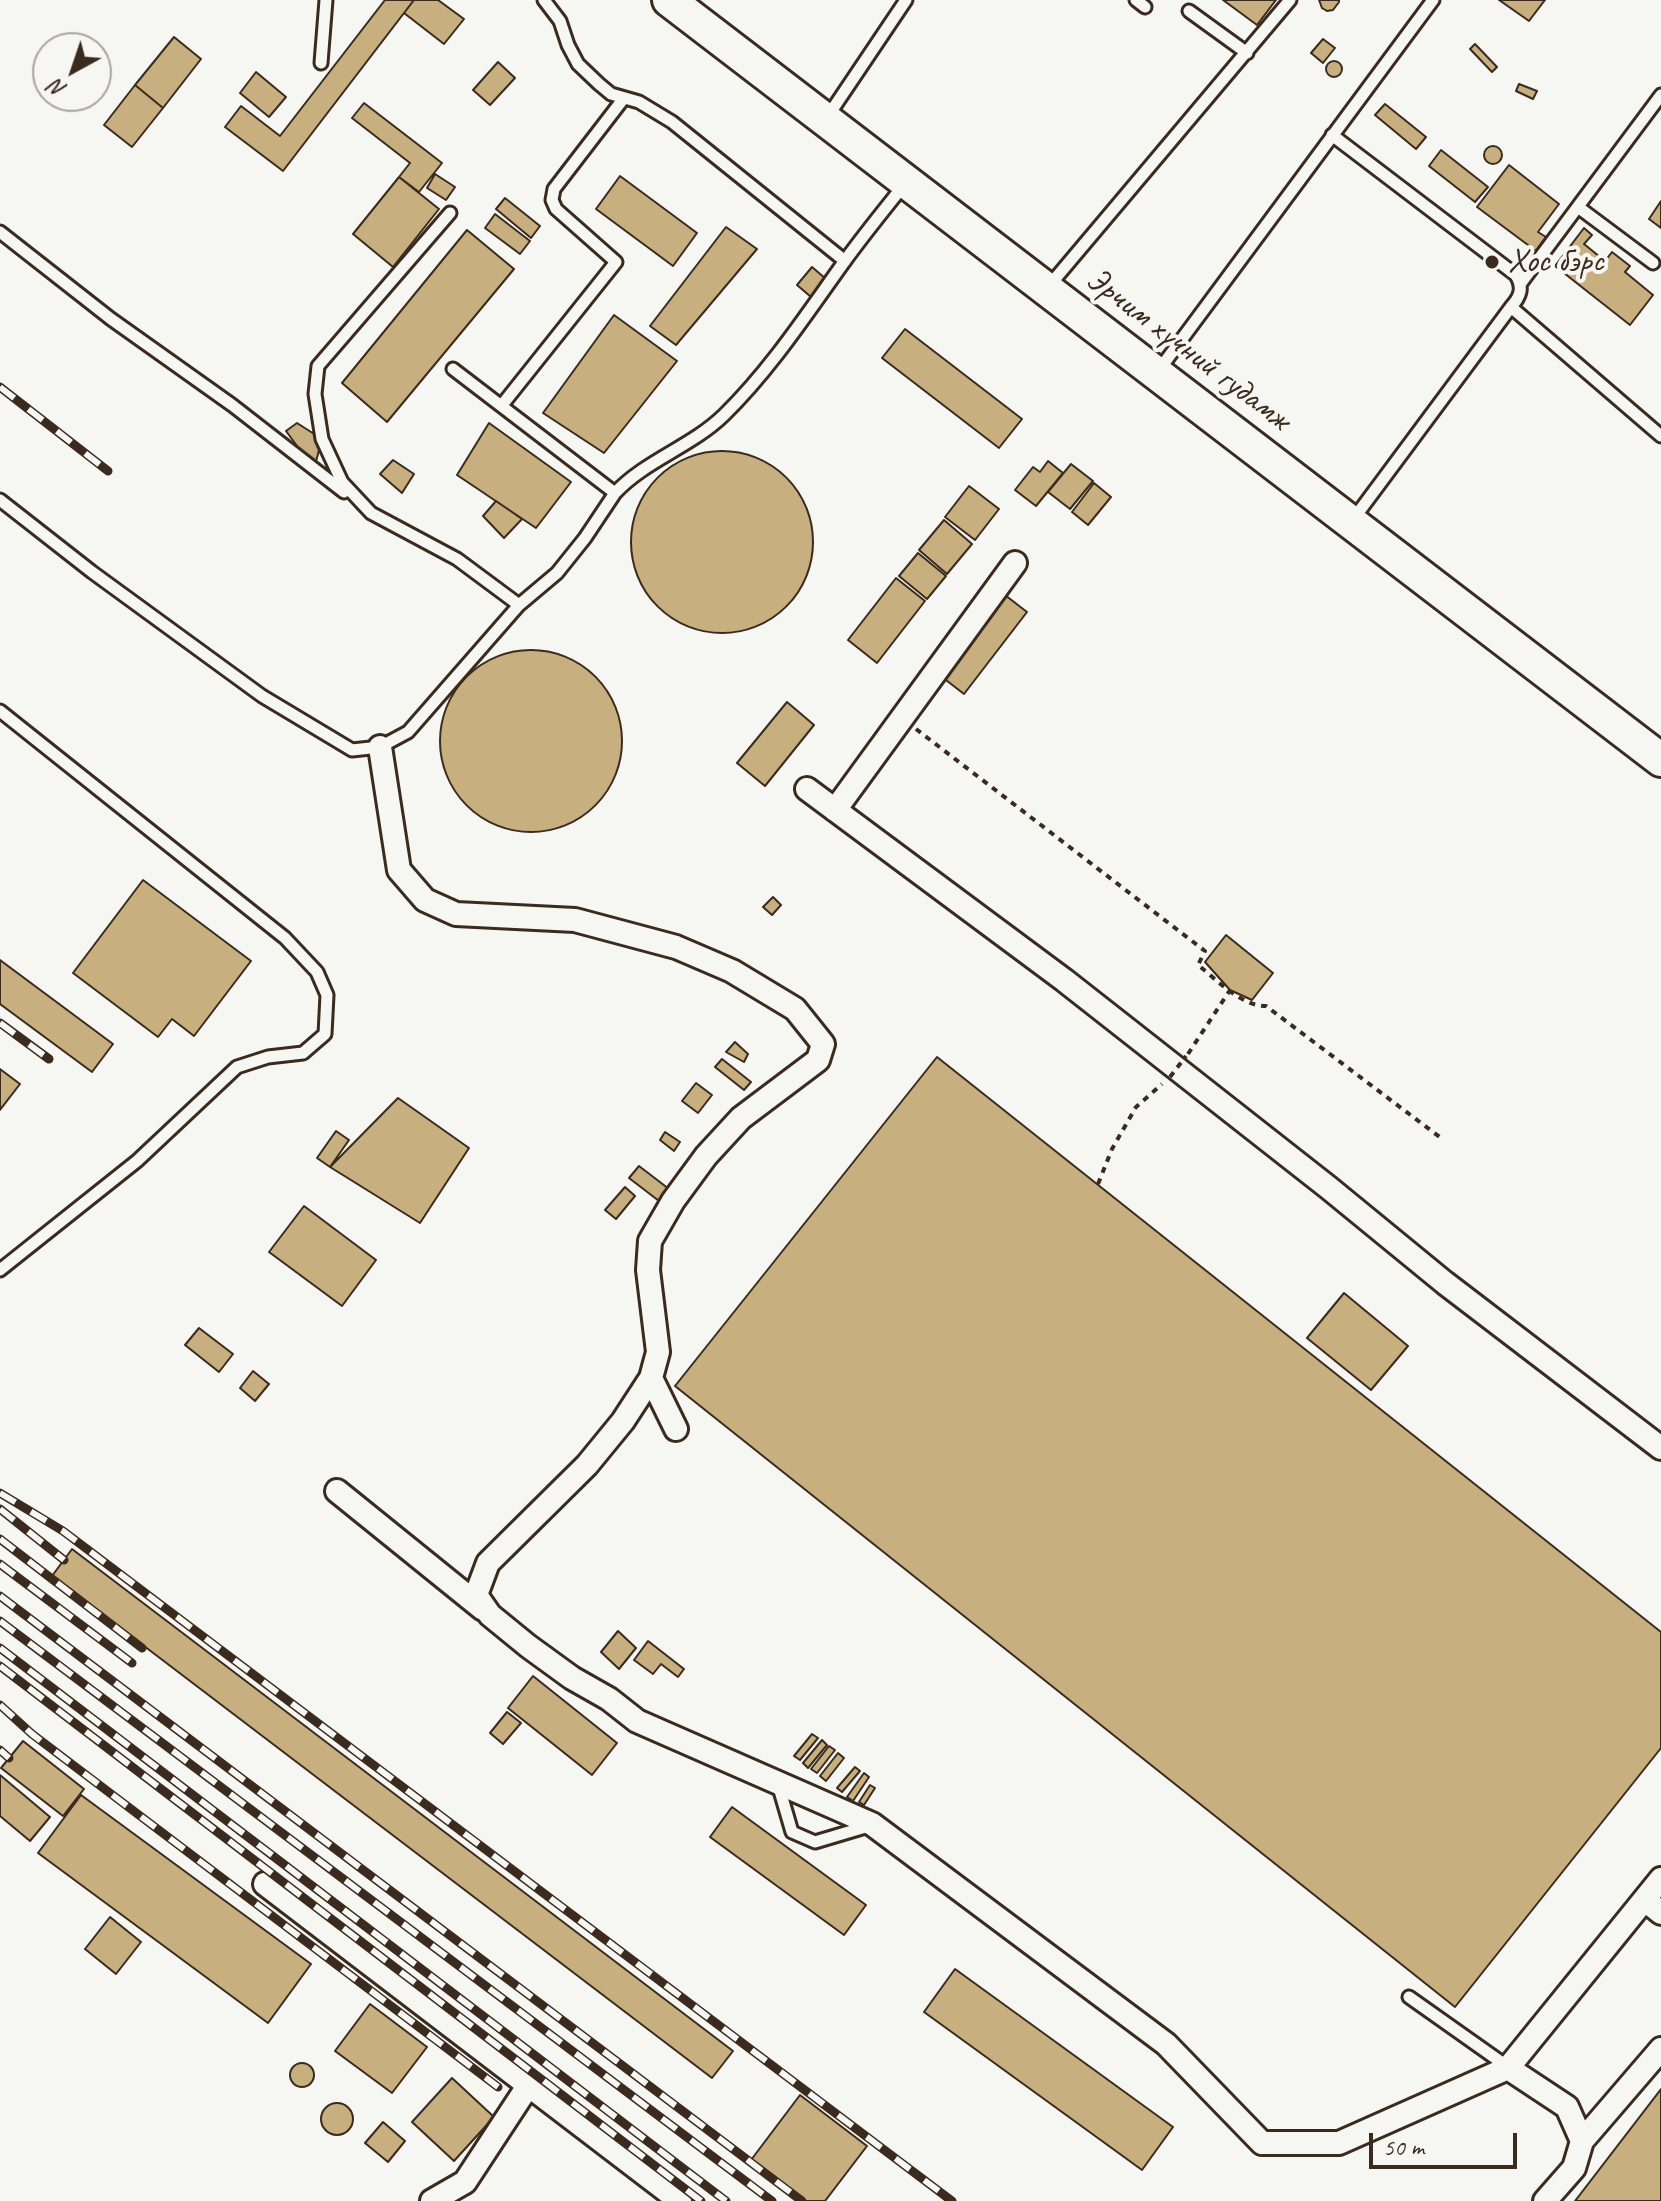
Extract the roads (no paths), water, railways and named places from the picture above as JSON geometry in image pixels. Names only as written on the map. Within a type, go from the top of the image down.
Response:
[{"type":"main road","name":"Эрчим хүчний гудамж","points":[[669,0],[1661,760]]},
{"type":"street","points":[[835,810],[1015,563]]},
{"type":"street","points":[[380,747],[399,870],[425,900],[456,914],[575,920],[676,947],[732,971],[786,1003],[795,1009],[823,1044],[818,1060],[741,1118],[706,1156],[673,1201],[650,1241],[648,1270],[658,1352],[651,1378],[623,1421],[587,1465],[488,1563],[476,1595],[490,1615]]},
{"type":"street","points":[[807,789],[1064,980],[1317,1178],[1445,1283],[1661,1448]]},
{"type":"street","points":[[651,1378],[676,1429]]},
{"type":"street","points":[[337,1491],[528,1646],[637,1721],[872,1824],[1166,2044],[1262,2143],[1339,2143],[1508,2068],[1653,1906],[1661,1879]]},
{"type":"street","points":[[265,1884],[680,2201]]},
{"type":"street","points":[[1545,2201],[1574,2168],[1582,2141],[1661,2049]]},
{"type":"street","points":[[1508,2068],[1567,2107],[1582,2141]]},
{"type":"street","points":[[432,2201],[465,2182],[528,2086]]},
{"type":"lane","points":[[321,63],[326,0]]},
{"type":"lane","points":[[544,0],[560,21],[578,64],[611,94],[639,102],[672,122],[845,261]]},
{"type":"lane","points":[[825,120],[906,0]]},
{"type":"lane","points":[[1046,289],[1290,0]]},
{"type":"lane","points":[[1157,374],[1433,0]]},
{"type":"lane","points":[[1189,11],[1247,53]]},
{"type":"lane","points":[[1351,523],[1518,299],[1521,283],[1661,95]]},
{"type":"lane","points":[[502,405],[616,262],[556,209],[552,200],[554,189],[568,169],[624,98]]},
{"type":"lane","points":[[1332,135],[1516,275],[1521,283]]},
{"type":"lane","points":[[0,500],[92,572],[262,696],[352,750],[380,747],[408,732],[519,605],[557,573],[615,493],[629,479],[702,434],[723,417],[795,332],[845,261],[907,182]]},
{"type":"lane","points":[[1578,207],[1653,263]]},
{"type":"lane","points":[[368,510],[342,482],[322,439],[315,394],[318,366],[450,213]]},
{"type":"lane","points":[[0,232],[111,319],[232,405],[368,510],[457,559],[519,605]]},
{"type":"lane","points":[[1511,307],[1661,436]]},
{"type":"lane","points":[[453,369],[615,493]]},
{"type":"lane","points":[[0,711],[285,938],[317,972],[327,995],[325,1034],[303,1053],[268,1057],[237,1067],[137,1161],[0,1270]]},
{"type":"lane","points":[[778,1783],[792,1832],[815,1842],[872,1824]]},
{"type":"lane","points":[[1409,1997],[1508,2068]]},
{"type":"railway","points":[[0,387],[108,471]]},
{"type":"railway","points":[[0,1023],[49,1059]]},
{"type":"railway","points":[[0,1493],[63,1531],[952,2201]]},
{"type":"railway","points":[[0,1509],[64,1560]]},
{"type":"railway","points":[[0,1539],[142,1648]]},
{"type":"railway","points":[[0,1564],[132,1663]]},
{"type":"railway","points":[[0,1596],[802,2201]]},
{"type":"railway","points":[[0,1621],[772,2201]]},
{"type":"railway","points":[[0,1648],[726,2201]]},
{"type":"railway","points":[[0,1666],[701,2201]]},
{"type":"railway","points":[[0,1705],[32,1734],[498,2087]]},
{"type":"railway","points":[[0,1750],[9,1758]]},
{"type":"place","name":"Хос бэрс","points":[[1492,262]]}]
